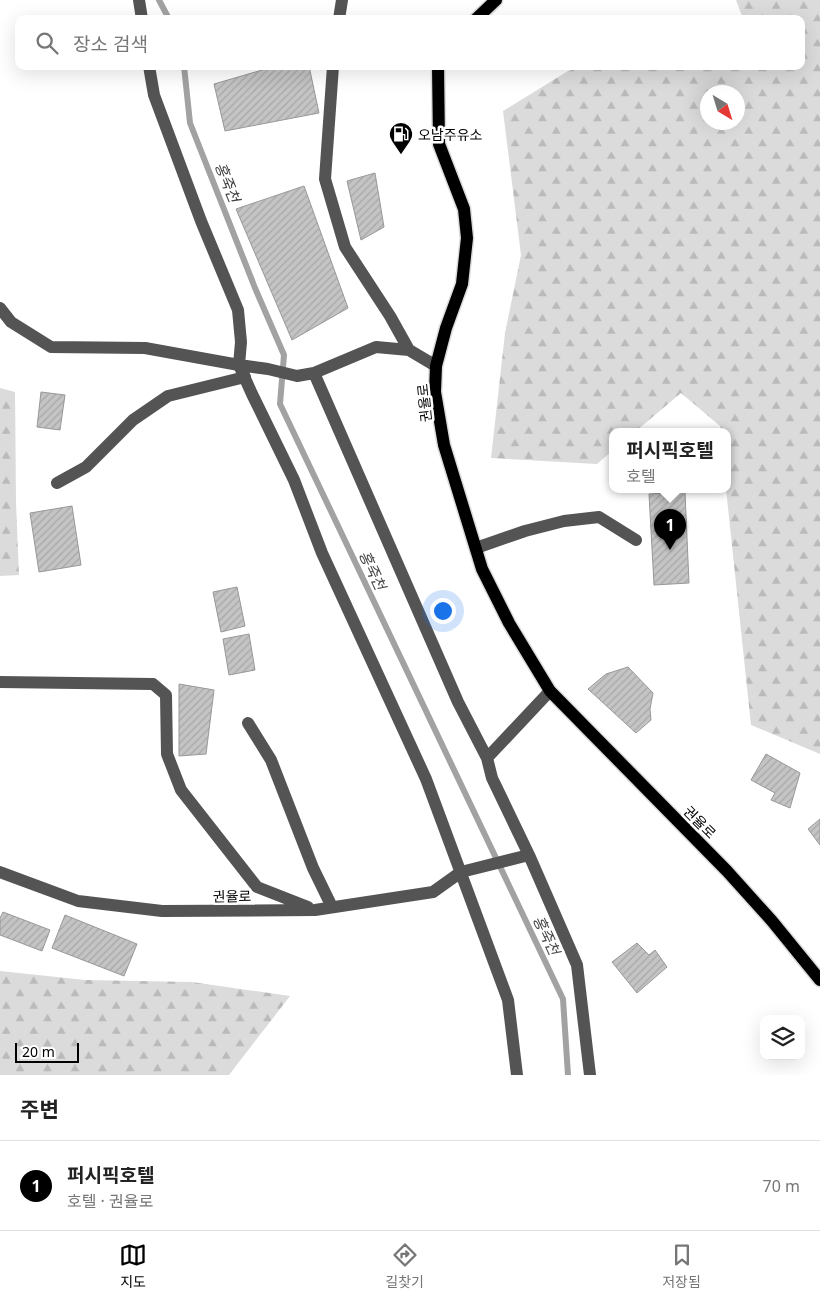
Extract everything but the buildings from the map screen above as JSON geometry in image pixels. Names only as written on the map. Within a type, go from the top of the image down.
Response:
[{"type":"main road","points":[[480,15],[496,0]]},
{"type":"main road","name":"권율로","points":[[438,70],[439,144],[464,209],[467,238],[462,284],[446,328],[436,366],[435,392],[444,445],[482,570],[550,692],[727,871],[772,921],[820,980]]},
{"type":"street","points":[[139,0],[141,15]]},
{"type":"street","points":[[340,15],[342,0]]},
{"type":"street","points":[[151,70],[154,95],[201,221],[238,310],[241,342],[239,365],[294,480],[322,552],[426,779],[508,1000],[517,1075]]},
{"type":"street","points":[[333,70],[325,179],[346,247],[390,316],[409,350]]},
{"type":"street","points":[[0,308],[11,322],[51,346],[145,348],[268,369],[297,376],[314,373],[376,347],[409,350],[436,366]]},
{"type":"street","points":[[314,373],[458,702],[487,758],[492,778],[529,855],[577,965],[590,1075]]},
{"type":"street","points":[[57,483],[86,467],[133,420],[168,396],[245,377]]},
{"type":"street","points":[[476,548],[525,531],[564,521],[599,517],[636,540]]},
{"type":"street","points":[[0,682],[153,684],[166,695],[167,754],[181,790],[257,886],[315,910]]},
{"type":"street","points":[[487,758],[550,692]]},
{"type":"street","points":[[248,723],[271,760],[313,868],[332,907]]},
{"type":"street","points":[[462,872],[529,855]]},
{"type":"street","name":"권율로","points":[[0,872],[78,901],[162,912],[315,910],[433,892],[462,872]]},
{"type":"green space","points":[[736,0],[820,0],[820,754],[751,725],[726,493],[731,493],[731,428],[720,428],[681,393],[640,428],[609,428],[609,454],[597,464],[491,458],[505,333],[521,255],[503,111],[572,70],[805,70],[805,15],[742,15]]},
{"type":"green space","points":[[0,388],[15,392],[19,575],[0,576]]},
{"type":"green space","points":[[0,971],[85,980],[192,982],[290,996],[229,1075],[0,1075]]},
{"type":"waterway","name":"홍죽천","points":[[159,0],[167,15]]},
{"type":"waterway","name":"홍죽천","points":[[184,70],[190,123],[255,288],[284,355],[280,404],[563,999],[568,1075]]},
{"type":"place","name":"오남주유소","points":[[401,155]]},
{"type":"place","name":"퍼시픽호텔","points":[[670,550]]}]
